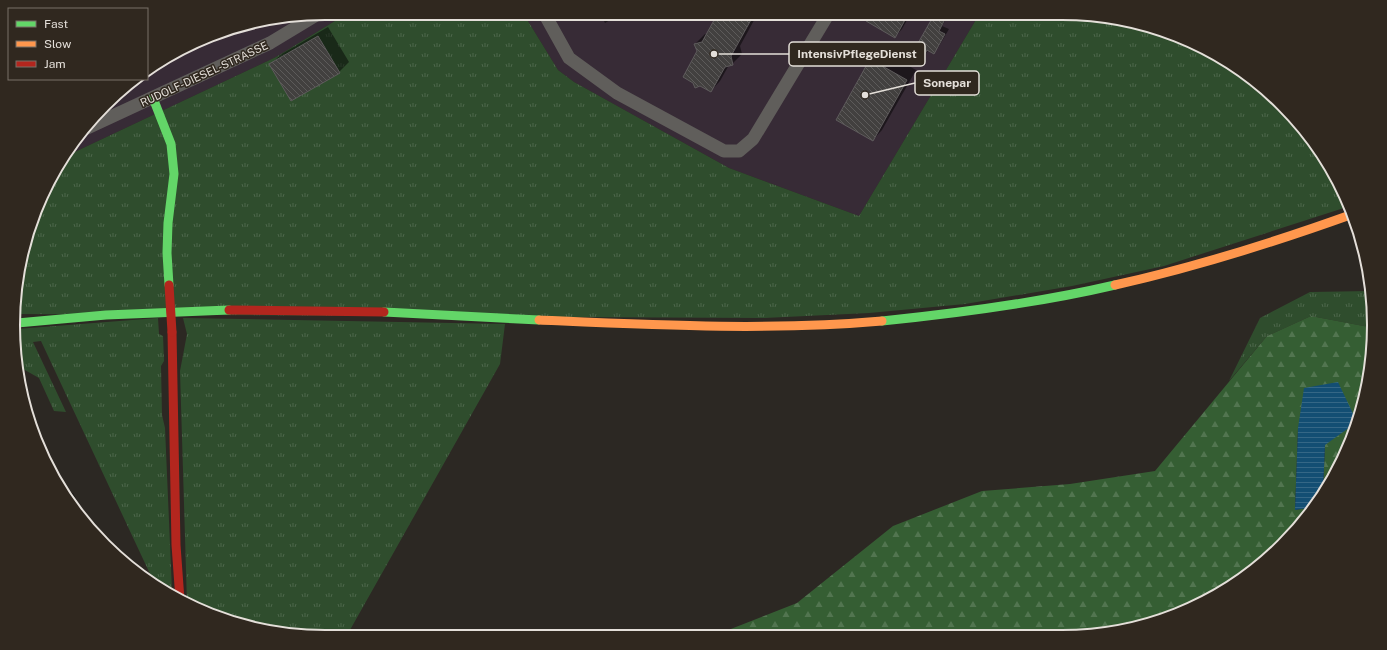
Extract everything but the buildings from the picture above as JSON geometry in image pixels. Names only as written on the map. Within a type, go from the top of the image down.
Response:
[{"type":"main road","points":[[153,98],[171,144],[174,174],[174,190],[168,223],[167,253],[172,332],[176,545],[180,593]]},
{"type":"main road","points":[[20,323],[131,312],[281,310],[376,312],[646,324],[737,326],[866,322],[937,315],[1012,305],[1087,292],[1153,277],[1237,254],[1306,232],[1347,216]]},
{"type":"street","points":[[548,20],[569,58],[617,92],[724,151],[739,152],[753,138],[825,20]]},
{"type":"street","name":"RUDOLF-DIESEL-STRASSE","points":[[96,124],[270,43],[307,21]]},
{"type":"shaded area","points":[[337,20],[276,57],[73,153],[109,109],[139,83],[143,80],[148,80],[148,77],[156,71],[190,51],[246,30],[285,23]]},
{"type":"shaded area","points":[[527,20],[976,20],[859,216],[729,168],[574,82],[558,70]]},
{"type":"green space","points":[[337,20],[527,20],[558,70],[574,82],[729,168],[859,216],[976,20],[1062,20],[1102,23],[1141,30],[1179,43],[1197,51],[1248,83],[1278,109],[1304,139],[1336,190],[1344,208],[1164,266],[1072,286],[965,304],[869,313],[764,318],[21,314],[26,265],[36,227],[51,190],[73,153],[276,57]]},
{"type":"green space","points":[[1365,291],[1367,327],[1311,316],[1267,336],[1229,381],[1260,318],[1310,292]]},
{"type":"green space","points":[[1311,316],[1367,327],[1364,365],[1357,404],[1344,442],[1323,482],[1325,445],[1298,428],[1295,510],[1306,508],[1278,541],[1248,567],[1197,599],[1141,620],[1082,629],[728,630],[797,603],[893,526],[982,491],[1070,484],[1155,471],[1267,336]]},
{"type":"green space","points":[[158,318],[159,334],[163,336],[164,361],[161,366],[162,415],[165,428],[172,589],[150,575],[41,341],[33,342],[66,412],[54,411],[39,378],[24,369],[20,329]]},
{"type":"green space","points":[[183,318],[505,324],[500,364],[350,630],[305,629],[265,624],[227,614],[187,597],[180,371],[187,334]]},
{"type":"water","points":[[1338,382],[1354,415],[1349,428],[1325,445],[1323,482],[1306,508],[1295,510],[1298,428],[1304,388]]},
{"type":"traffic: fast","points":[[153,98],[171,144],[174,174],[168,223],[167,253],[169,285]]},
{"type":"traffic: fast","points":[[882,321],[999,307],[1115,285]]},
{"type":"traffic: fast","points":[[20,323],[106,315],[229,310]]},
{"type":"traffic: fast","points":[[384,312],[539,320]]},
{"type":"traffic: slow","points":[[1115,285],[1235,253],[1347,216]]},
{"type":"traffic: slow","points":[[539,320],[711,326],[797,326],[882,321]]},
{"type":"traffic: jam","points":[[169,285],[172,332]]},
{"type":"traffic: jam","points":[[229,310],[384,312]]},
{"type":"traffic: jam","points":[[172,332],[176,545],[180,593]]},
{"type":"place","name":"IntensivPflegeDienst","points":[[714,54]]},
{"type":"place","name":"Sonepar","points":[[865,95]]}]
